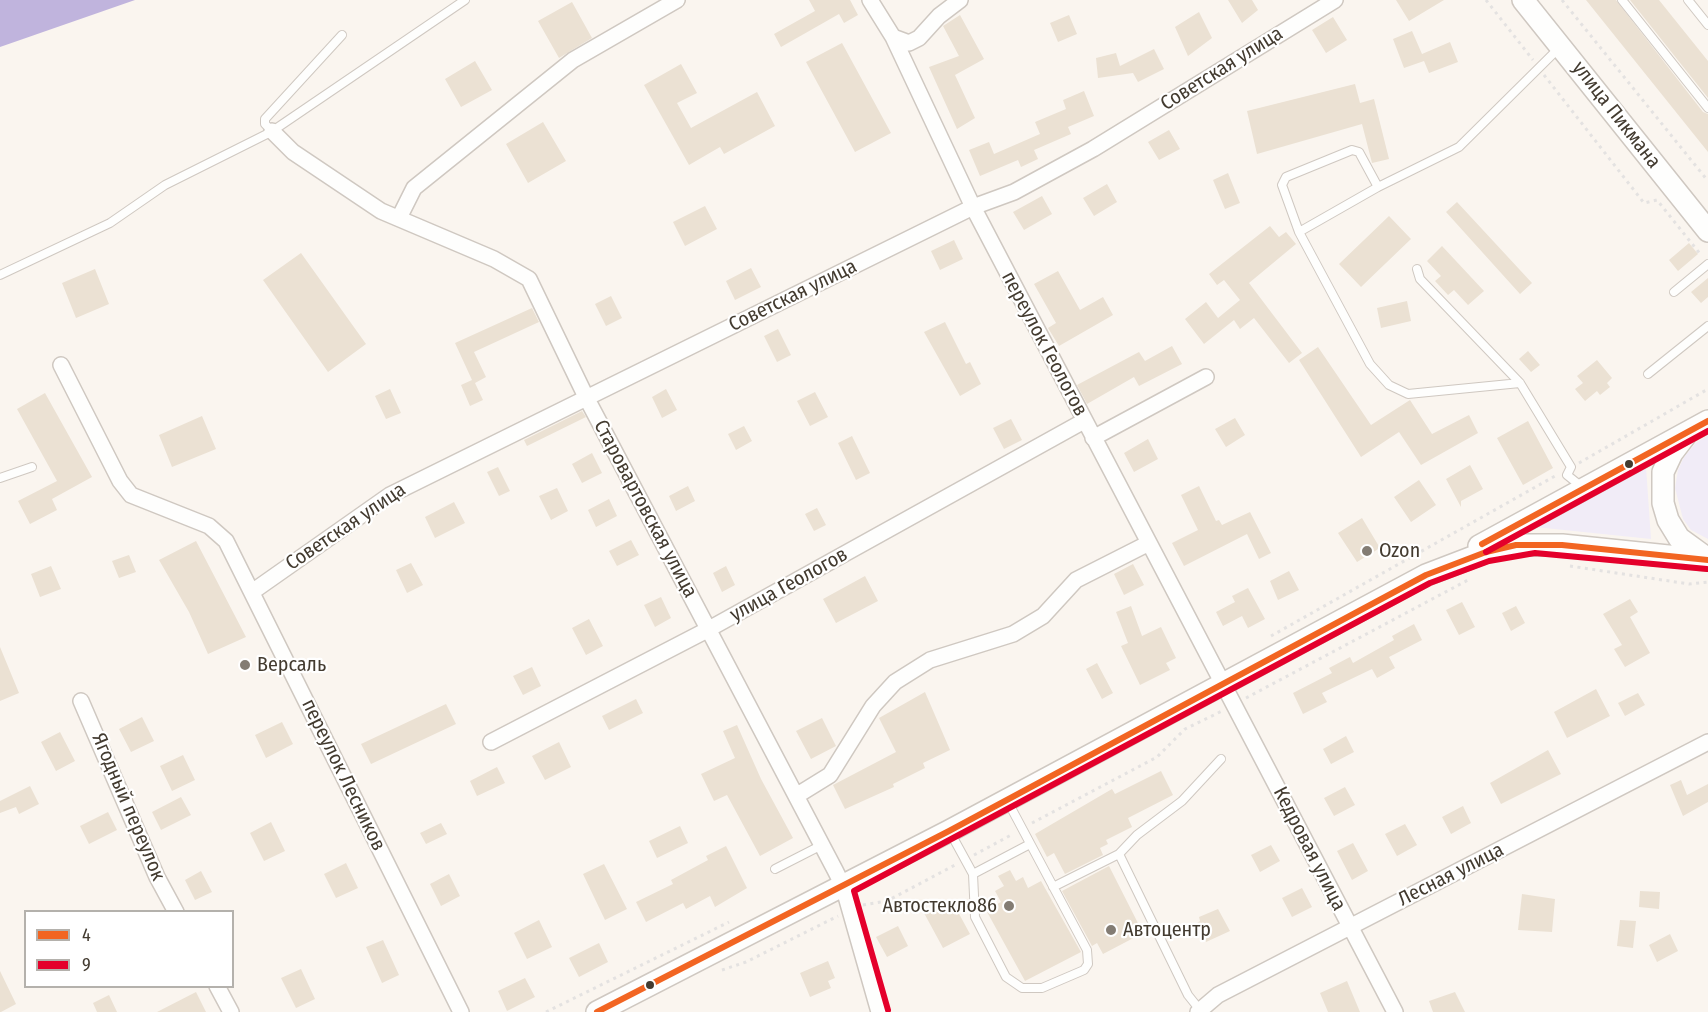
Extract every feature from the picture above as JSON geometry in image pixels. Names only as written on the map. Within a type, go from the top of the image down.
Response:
[{"type":"main road","name":"улица Пикмана","points":[[1523,0],[1708,231]]},
{"type":"main road","points":[[597,1012],[1224,686],[1700,425]]},
{"type":"main road","points":[[1700,425],[1676,446],[1667,462],[1662,493],[1665,513],[1672,528],[1688,546],[1708,560]]},
{"type":"main road","points":[[1426,575],[1486,552],[1516,545],[1562,545],[1708,560]]},
{"type":"street","points":[[399,218],[414,188],[573,60],[677,0]]},
{"type":"street","name":"переулок Геологов","points":[[870,0],[893,38],[973,207],[1224,686]]},
{"type":"street","points":[[893,38],[909,43],[919,38],[939,16],[960,0]]},
{"type":"street","name":"Советская улица","points":[[252,592],[390,495],[973,207],[1014,192],[1093,149],[1335,0]]},
{"type":"street","name":"Старовартовская улица","points":[[272,131],[293,152],[381,211],[508,265],[529,279],[586,397],[843,886],[879,1012]]},
{"type":"street","name":"переулок Лесников","points":[[61,365],[124,488],[137,499],[218,532],[226,541],[461,1012]]},
{"type":"street","points":[[1093,438],[1206,377]]},
{"type":"street","name":"улица Геологов","points":[[491,742],[709,629],[1084,421]]},
{"type":"street","points":[[796,796],[834,771],[873,706],[895,682],[930,660],[1013,634],[1043,615],[1076,580],[1149,543]]},
{"type":"street","name":"Кедровая улица","points":[[1224,686],[1395,1012]]},
{"type":"street","name":"Ягодный переулок","points":[[81,701],[157,877],[175,910]]},
{"type":"street","name":"Лесная улица","points":[[1199,1011],[1218,995],[1708,742]]},
{"type":"street","points":[[218,988],[231,1012]]},
{"type":"lane","points":[[0,275],[110,223],[165,185],[272,131],[465,0]]},
{"type":"lane","points":[[1622,0],[1708,108]]},
{"type":"lane","points":[[1688,0],[1708,25]]},
{"type":"lane","points":[[272,131],[265,124],[265,119],[342,35]]},
{"type":"lane","points":[[1299,232],[1378,187],[1459,147],[1561,46]]},
{"type":"lane","points":[[1378,187],[1356,150],[1286,177],[1282,185],[1299,232],[1370,364],[1389,385],[1408,394],[1520,383]]},
{"type":"lane","points":[[1674,292],[1708,264]]},
{"type":"lane","points":[[1417,269],[1420,279],[1520,383],[1571,468],[1567,475],[1583,488]]},
{"type":"lane","points":[[1648,374],[1708,326]]},
{"type":"lane","points":[[0,478],[32,467]]},
{"type":"lane","points":[[1053,887],[1119,854],[1137,835],[1182,801],[1221,759]]},
{"type":"lane","points":[[949,831],[973,874],[975,917],[1006,977],[1022,988],[1052,985],[1084,970],[1088,964],[1087,950],[1007,800]]},
{"type":"lane","points":[[776,869],[822,844]]},
{"type":"lane","points":[[973,874],[1030,844]]},
{"type":"lane","points":[[1119,854],[1188,995],[1199,1011]]},
{"type":"path","points":[[1486,0],[1644,202],[1658,200],[1708,264]]},
{"type":"path","points":[[1562,0],[1708,182]]},
{"type":"path","points":[[1264,640],[1708,389]]},
{"type":"path","points":[[1562,564],[1689,584],[1708,582]]},
{"type":"path","points":[[717,971],[746,962],[848,910],[887,901],[1157,757],[1185,729],[1474,577]]},
{"type":"path","points":[[546,1012],[732,921]]},
{"type":"shaded area","points":[[0,0],[135,0],[0,47]]},
{"type":"shaded area","points":[[1708,435],[1708,539],[1691,530],[1683,519],[1675,488],[1678,470],[1684,457],[1696,443]]},
{"type":"shaded area","points":[[1646,467],[1651,539],[1535,527]]},
{"type":"building","points":[[809,0],[850,0],[858,15],[844,23],[839,14],[781,47],[774,34],[815,11]]},
{"type":"building","points":[[1228,0],[1252,0],[1258,10],[1242,23]]},
{"type":"building","points":[[1396,0],[1444,0],[1409,21]]},
{"type":"building","points":[[1586,0],[1616,0],[1703,112],[1708,114],[1708,152]]},
{"type":"building","points":[[1630,0],[1659,0],[1708,61],[1708,98]]},
{"type":"building","points":[[572,2],[592,38],[559,58],[538,21]]},
{"type":"building","points":[[1199,12],[1212,38],[1188,56],[1175,27]]},
{"type":"building","points":[[960,15],[984,59],[955,75],[975,118],[957,129],[929,67],[959,56],[943,26]]},
{"type":"building","points":[[1069,15],[1077,34],[1058,42],[1050,23]]},
{"type":"building","points":[[1333,17],[1347,40],[1326,53],[1312,30]]},
{"type":"building","points":[[1412,31],[1422,54],[1450,42],[1458,62],[1429,73],[1424,61],[1404,68],[1393,39]]},
{"type":"building","points":[[842,43],[891,133],[855,152],[806,62]]},
{"type":"building","points":[[1154,49],[1164,69],[1138,82],[1133,73],[1098,78],[1096,58],[1116,53],[1120,66]]},
{"type":"building","points":[[475,61],[492,90],[461,107],[445,79]]},
{"type":"building","points":[[681,64],[697,93],[677,103],[691,128],[757,92],[775,126],[724,154],[720,147],[689,165],[644,85]]},
{"type":"building","points":[[1355,84],[1360,103],[1374,99],[1389,159],[1372,163],[1362,124],[1257,154],[1247,111]]},
{"type":"building","points":[[1084,91],[1094,116],[1068,127],[1071,134],[1034,150],[1038,159],[1021,167],[1018,160],[980,176],[969,150],[989,142],[994,154],[1040,134],[1035,122],[1066,109],[1063,100]]},
{"type":"building","points":[[543,122],[566,161],[528,183],[506,144]]},
{"type":"building","points":[[1169,130],[1180,149],[1159,160],[1148,142]]},
{"type":"building","points":[[1228,173],[1240,203],[1225,209],[1213,180]]},
{"type":"building","points":[[1107,184],[1117,202],[1094,216],[1083,198]]},
{"type":"building","points":[[1042,196],[1052,214],[1024,230],[1013,212]]},
{"type":"building","points":[[1457,202],[1532,283],[1520,294],[1446,212]]},
{"type":"building","points":[[705,206],[717,229],[685,246],[673,222]]},
{"type":"building","points":[[1389,216],[1411,239],[1361,287],[1339,264]]},
{"type":"building","points":[[1270,226],[1279,237],[1286,232],[1296,244],[1249,283],[1302,353],[1289,363],[1254,318],[1240,329],[1234,320],[1204,344],[1185,319],[1206,302],[1218,318],[1240,300],[1224,280],[1217,285],[1209,274]]},
{"type":"building","points":[[954,240],[963,259],[940,270],[931,251]]},
{"type":"building","points":[[1689,243],[1698,254],[1678,271],[1669,260]]},
{"type":"building","points":[[1442,246],[1484,291],[1468,305],[1454,290],[1448,295],[1435,281],[1441,276],[1427,261]]},
{"type":"building","points":[[301,253],[366,344],[328,372],[263,280]]},
{"type":"building","points":[[751,268],[761,287],[735,300],[726,281]]},
{"type":"building","points":[[95,269],[109,304],[76,318],[62,283]]},
{"type":"building","points":[[1058,271],[1080,310],[1103,297],[1113,315],[1059,346],[1048,328],[1056,323],[1034,284]]},
{"type":"building","points":[[1708,278],[1708,297],[1701,303],[1691,292]]},
{"type":"building","points":[[611,296],[622,318],[606,326],[595,304]]},
{"type":"building","points":[[1407,301],[1411,321],[1381,328],[1377,308]]},
{"type":"building","points":[[532,308],[539,322],[474,352],[486,377],[475,383],[483,400],[470,406],[461,385],[472,380],[455,343]]},
{"type":"building","points":[[945,322],[966,364],[970,362],[981,384],[960,396],[924,332]]},
{"type":"building","points":[[778,329],[791,355],[777,362],[764,336]]},
{"type":"building","points":[[1172,346],[1182,364],[1139,386],[1134,377],[1087,404],[1077,385],[1139,352],[1145,361]]},
{"type":"building","points":[[1318,347],[1371,425],[1410,400],[1432,434],[1469,415],[1478,433],[1421,465],[1399,432],[1361,457],[1299,360]]},
{"type":"building","points":[[1528,351],[1540,365],[1531,372],[1519,359]]},
{"type":"building","points":[[1597,360],[1612,378],[1607,383],[1610,387],[1600,395],[1597,391],[1585,401],[1575,389],[1583,383],[1577,376]]},
{"type":"building","points":[[390,389],[401,413],[386,419],[375,396]]},
{"type":"building","points":[[666,389],[677,410],[662,418],[652,397]]},
{"type":"building","points":[[815,392],[828,417],[810,426],[797,401]]},
{"type":"building","points":[[45,393],[92,477],[52,499],[57,510],[30,524],[18,501],[57,481],[17,409]]},
{"type":"building","points":[[582,411],[586,417],[527,446],[524,440]]},
{"type":"building","points":[[202,416],[216,449],[172,467],[159,435]]},
{"type":"building","points":[[1235,418],[1245,435],[1226,447],[1215,429]]},
{"type":"building","points":[[1011,419],[1022,440],[1004,449],[993,428]]},
{"type":"building","points":[[1528,421],[1553,468],[1523,485],[1497,438]]},
{"type":"building","points":[[744,426],[752,441],[736,450],[728,434]]},
{"type":"building","points":[[852,436],[870,473],[856,480],[838,443]]},
{"type":"building","points":[[1148,439],[1158,459],[1134,472],[1124,453]]},
{"type":"building","points":[[592,453],[602,473],[582,483],[572,464]]},
{"type":"building","points":[[1470,465],[1483,489],[1461,501],[1461,507],[1446,479]]},
{"type":"building","points":[[498,467],[510,491],[499,496],[487,472]]},
{"type":"building","points":[[1419,480],[1436,505],[1411,522],[1394,497]]},
{"type":"building","points":[[688,486],[695,501],[676,511],[669,496]]},
{"type":"building","points":[[1199,486],[1216,521],[1219,520],[1222,525],[1250,512],[1271,553],[1259,559],[1247,534],[1184,566],[1172,543],[1198,530],[1181,495]]},
{"type":"building","points":[[557,488],[568,511],[551,520],[539,496]]},
{"type":"building","points":[[609,499],[617,516],[596,527],[588,510]]},
{"type":"building","points":[[454,502],[465,523],[435,538],[425,517]]},
{"type":"building","points":[[817,508],[826,525],[814,531],[805,514]]},
{"type":"building","points":[[1362,518],[1380,548],[1357,562],[1338,533]]},
{"type":"building","points":[[631,540],[639,555],[617,566],[609,551]]},
{"type":"building","points":[[196,541],[246,637],[208,654],[189,612],[159,560]]},
{"type":"building","points":[[129,555],[136,572],[119,578],[112,561]]},
{"type":"building","points":[[411,563],[423,585],[407,593],[396,570]]},
{"type":"building","points":[[1133,564],[1144,585],[1124,595],[1114,574]]},
{"type":"building","points":[[51,566],[61,589],[40,597],[31,574]]},
{"type":"building","points":[[726,566],[735,585],[722,592],[713,573]]},
{"type":"building","points":[[1289,571],[1299,590],[1278,600],[1270,581]]},
{"type":"building","points":[[865,576],[878,601],[836,623],[823,599]]},
{"type":"building","points":[[1248,588],[1265,619],[1248,628],[1242,616],[1223,626],[1216,612],[1235,602],[1232,596]]},
{"type":"building","points":[[661,597],[671,618],[655,627],[644,605]]},
{"type":"building","points":[[1630,599],[1638,612],[1630,617],[1650,653],[1625,667],[1614,649],[1622,645],[1603,614]]},
{"type":"building","points":[[1462,602],[1475,627],[1459,635],[1446,610]]},
{"type":"building","points":[[1131,606],[1142,636],[1161,627],[1176,658],[1166,663],[1170,670],[1140,685],[1121,646],[1128,643],[1116,612]]},
{"type":"building","points":[[1516,606],[1525,623],[1511,631],[1502,613]]},
{"type":"building","points":[[589,619],[603,646],[586,655],[572,628]]},
{"type":"building","points":[[1414,624],[1422,640],[1389,657],[1395,668],[1377,678],[1372,669],[1322,693],[1327,702],[1303,714],[1293,693],[1332,673],[1329,668],[1350,657],[1353,663],[1394,640],[1392,636]]},
{"type":"building","points":[[0,647],[19,693],[0,701]]},
{"type":"building","points":[[1097,663],[1113,693],[1102,699],[1086,669]]},
{"type":"building","points":[[532,667],[541,686],[523,695],[513,676]]},
{"type":"building","points":[[1596,689],[1610,716],[1567,738],[1554,712]]},
{"type":"building","points":[[925,692],[950,750],[923,763],[925,768],[893,784],[894,787],[845,809],[833,785],[896,752],[879,718]]},
{"type":"building","points":[[1638,693],[1645,705],[1625,716],[1618,703]]},
{"type":"building","points":[[636,699],[643,713],[609,730],[602,716]]},
{"type":"building","points":[[446,704],[456,724],[371,764],[361,744]]},
{"type":"building","points":[[142,717],[154,741],[131,752],[119,729]]},
{"type":"building","points":[[822,718],[836,746],[811,759],[796,731]]},
{"type":"building","points":[[282,722],[293,744],[266,758],[255,735]]},
{"type":"building","points":[[737,725],[761,779],[793,838],[760,856],[727,795],[714,801],[701,774],[735,758],[723,731]]},
{"type":"building","points":[[60,732],[75,761],[56,771],[41,742]]},
{"type":"building","points":[[1346,736],[1354,752],[1331,764],[1323,749]]},
{"type":"building","points":[[559,742],[571,767],[545,780],[532,756]]},
{"type":"building","points":[[1548,750],[1561,774],[1501,804],[1490,783]]},
{"type":"building","points":[[183,755],[195,780],[172,791],[160,766]]},
{"type":"building","points":[[497,767],[505,783],[477,796],[470,781]]},
{"type":"building","points":[[1161,771],[1173,795],[1128,818],[1132,827],[1106,840],[1108,844],[1100,848],[1103,855],[1065,874],[1054,853],[1047,857],[1035,834],[1112,789],[1115,794]]},
{"type":"building","points":[[1681,780],[1687,795],[1708,784],[1708,802],[1683,816],[1670,785]]},
{"type":"building","points":[[30,786],[39,804],[19,814],[16,807],[0,813],[0,801]]},
{"type":"building","points":[[1345,787],[1355,805],[1334,816],[1324,798]]},
{"type":"building","points":[[181,797],[191,815],[161,830],[152,812]]},
{"type":"building","points":[[1463,806],[1471,823],[1451,834],[1442,817]]},
{"type":"building","points":[[108,812],[117,830],[89,844],[80,826]]},
{"type":"building","points":[[271,822],[285,851],[264,861],[250,833]]},
{"type":"building","points":[[441,823],[447,834],[426,844],[420,833]]},
{"type":"building","points":[[1405,824],[1417,845],[1397,856],[1385,834]]},
{"type":"building","points":[[680,826],[688,843],[657,858],[649,841]]},
{"type":"building","points":[[1353,843],[1368,871],[1352,880],[1337,851]]},
{"type":"building","points":[[1271,845],[1280,861],[1260,872],[1251,855]]},
{"type":"building","points":[[726,846],[747,888],[715,907],[710,896],[686,909],[683,903],[646,922],[636,902],[673,884],[671,880],[708,860],[706,856]]},
{"type":"building","points":[[346,863],[358,888],[336,898],[324,874]]},
{"type":"building","points":[[604,864],[627,909],[605,920],[583,874]]},
{"type":"building","points":[[1109,866],[1143,933],[1103,954],[1097,943],[1092,946],[1062,891]]},
{"type":"building","points":[[1010,870],[1016,881],[1023,877],[1028,888],[1041,881],[1081,952],[1025,981],[986,910],[1001,902],[995,891],[1004,886],[998,876]]},
{"type":"building","points":[[201,871],[212,892],[195,900],[185,880]]},
{"type":"building","points":[[449,874],[460,896],[441,906],[430,884]]},
{"type":"building","points":[[1302,888],[1312,907],[1292,917],[1282,898]]},
{"type":"building","points":[[1640,891],[1660,892],[1659,909],[1639,907]]},
{"type":"building","points":[[1522,894],[1555,899],[1552,932],[1518,930]]},
{"type":"building","points":[[951,899],[970,934],[943,948],[924,913]]},
{"type":"building","points":[[1218,909],[1230,931],[1206,942],[1197,923],[1200,921],[1199,917]]},
{"type":"building","points":[[539,920],[552,947],[527,959],[514,933]]},
{"type":"building","points":[[1620,920],[1636,921],[1633,948],[1617,946]]},
{"type":"building","points":[[898,926],[908,946],[887,957],[876,937]]},
{"type":"building","points":[[1670,934],[1678,951],[1657,962],[1649,945]]},
{"type":"building","points":[[383,940],[399,975],[382,983],[366,947]]},
{"type":"building","points":[[599,943],[608,962],[579,977],[569,958]]},
{"type":"building","points":[[828,961],[835,978],[828,981],[831,988],[810,997],[800,973]]},
{"type":"building","points":[[301,969],[315,999],[296,1008],[281,978]]},
{"type":"building","points":[[0,971],[16,1004],[1,1012],[0,1012]]},
{"type":"building","points":[[525,978],[535,997],[507,1011],[498,991]]},
{"type":"building","points":[[1347,981],[1360,1012],[1328,1012],[1320,993]]},
{"type":"building","points":[[196,992],[206,1012],[157,1012]]},
{"type":"building","points":[[1455,992],[1465,1012],[1433,1012],[1429,1001]]},
{"type":"building","points":[[109,995],[117,1012],[97,1012],[93,1003]]},
{"type":"transit line","name":"4","points":[[1482,544],[1708,421]]},
{"type":"transit line","name":"9","points":[[1486,552],[1708,431]]},
{"type":"transit line","name":"4","points":[[597,1012],[949,831],[1426,575],[1486,552],[1516,545],[1562,545],[1708,560]]},
{"type":"transit line","name":"9","points":[[888,1010],[854,891],[1430,583],[1489,561],[1535,553],[1707,569]]},
{"type":"place","name":"Ozon","points":[[1367,551]]},
{"type":"place","name":"Версаль","points":[[245,665]]},
{"type":"place","name":"Автостекло86","points":[[1009,906]]},
{"type":"place","name":"Автоцентр","points":[[1111,930]]}]
